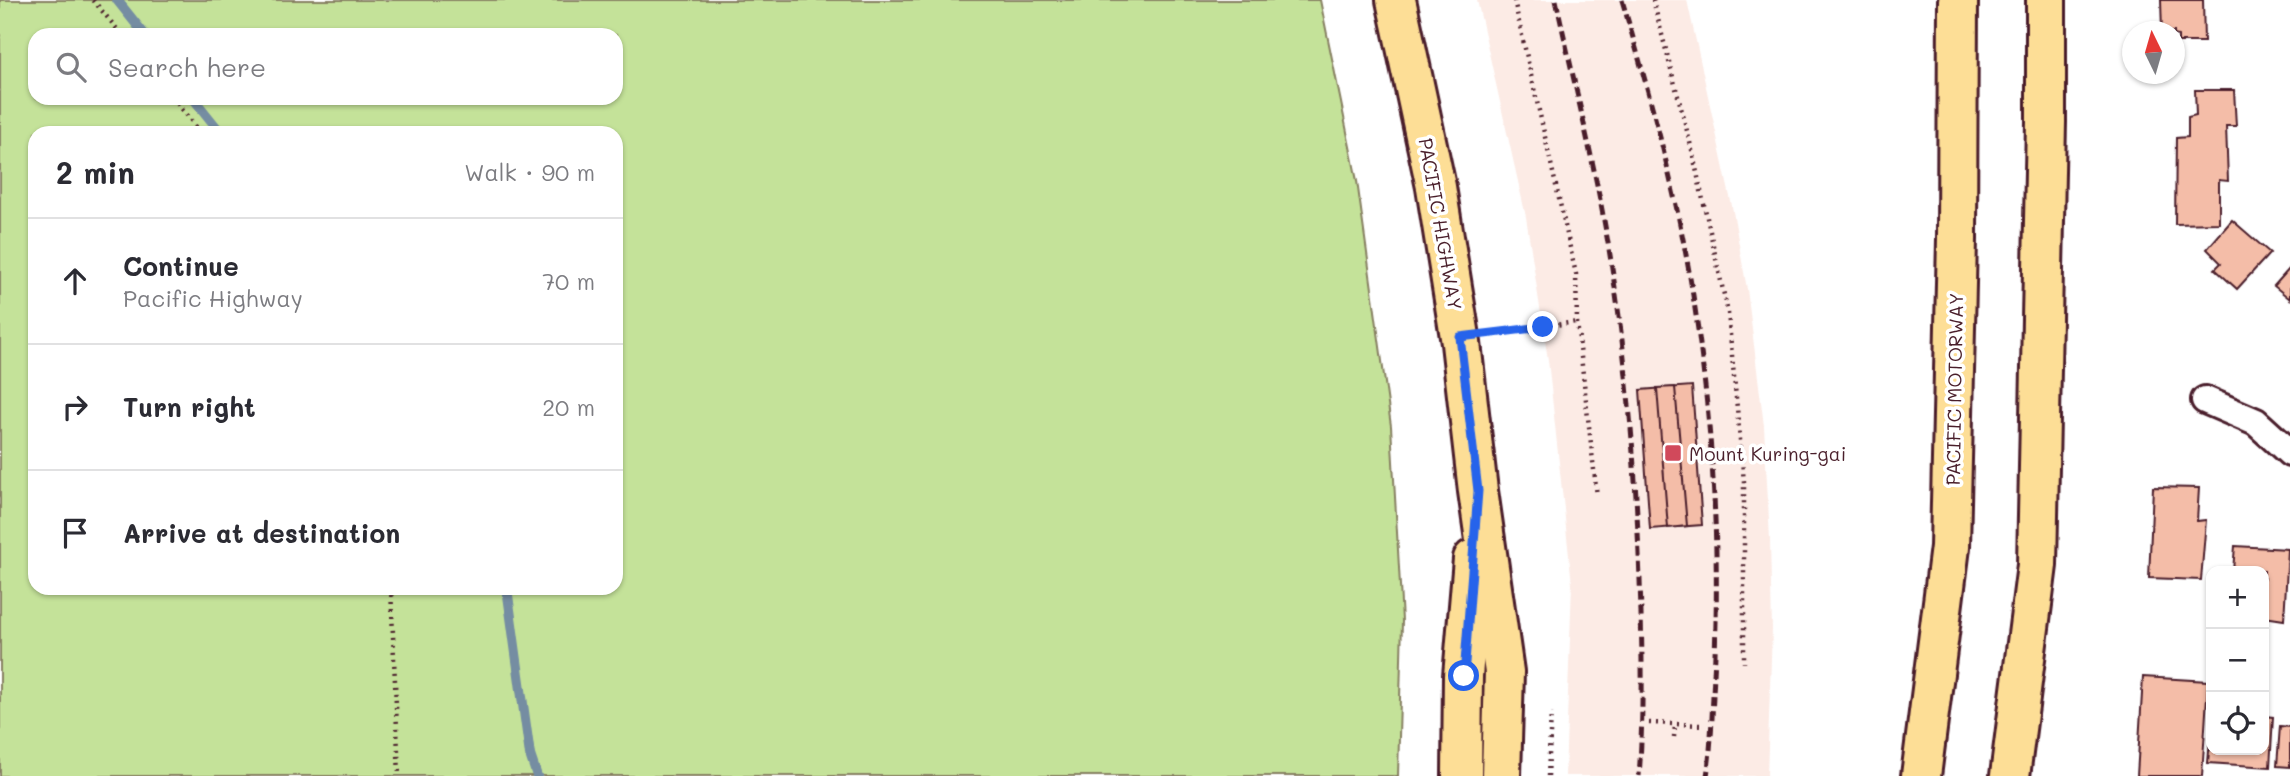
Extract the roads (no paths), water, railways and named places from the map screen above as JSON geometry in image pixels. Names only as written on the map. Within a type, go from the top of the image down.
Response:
[{"type":"main road","name":"PACIFIC HIGHWAY","points":[[1396,0],[1436,187],[1460,337],[1478,491],[1504,672],[1502,776]]},
{"type":"main road","name":"PACIFIC MOTORWAY","points":[[1921,776],[1950,547],[1957,239],[1958,0]]},
{"type":"main road","points":[[2010,776],[2037,565],[2046,0]]},
{"type":"main road","name":"PACIFIC HIGHWAY","points":[[1462,776],[1464,676],[1478,491]]},
{"type":"street","points":[[2205,400],[2256,422],[2290,453]]},
{"type":"waterway","points":[[117,0],[139,28]]},
{"type":"waterway","points":[[199,105],[215,126]]},
{"type":"waterway","points":[[508,595],[530,755],[537,776]]},
{"type":"railway","points":[[1556,0],[1603,218],[1626,372],[1640,580],[1642,703],[1639,776]]},
{"type":"railway","points":[[1622,0],[1652,107],[1678,216],[1692,289],[1705,385],[1713,482],[1716,579],[1716,627],[1707,776]]},
{"type":"place","name":"Mount Kuring-gai","points":[[1673,453]]}]
